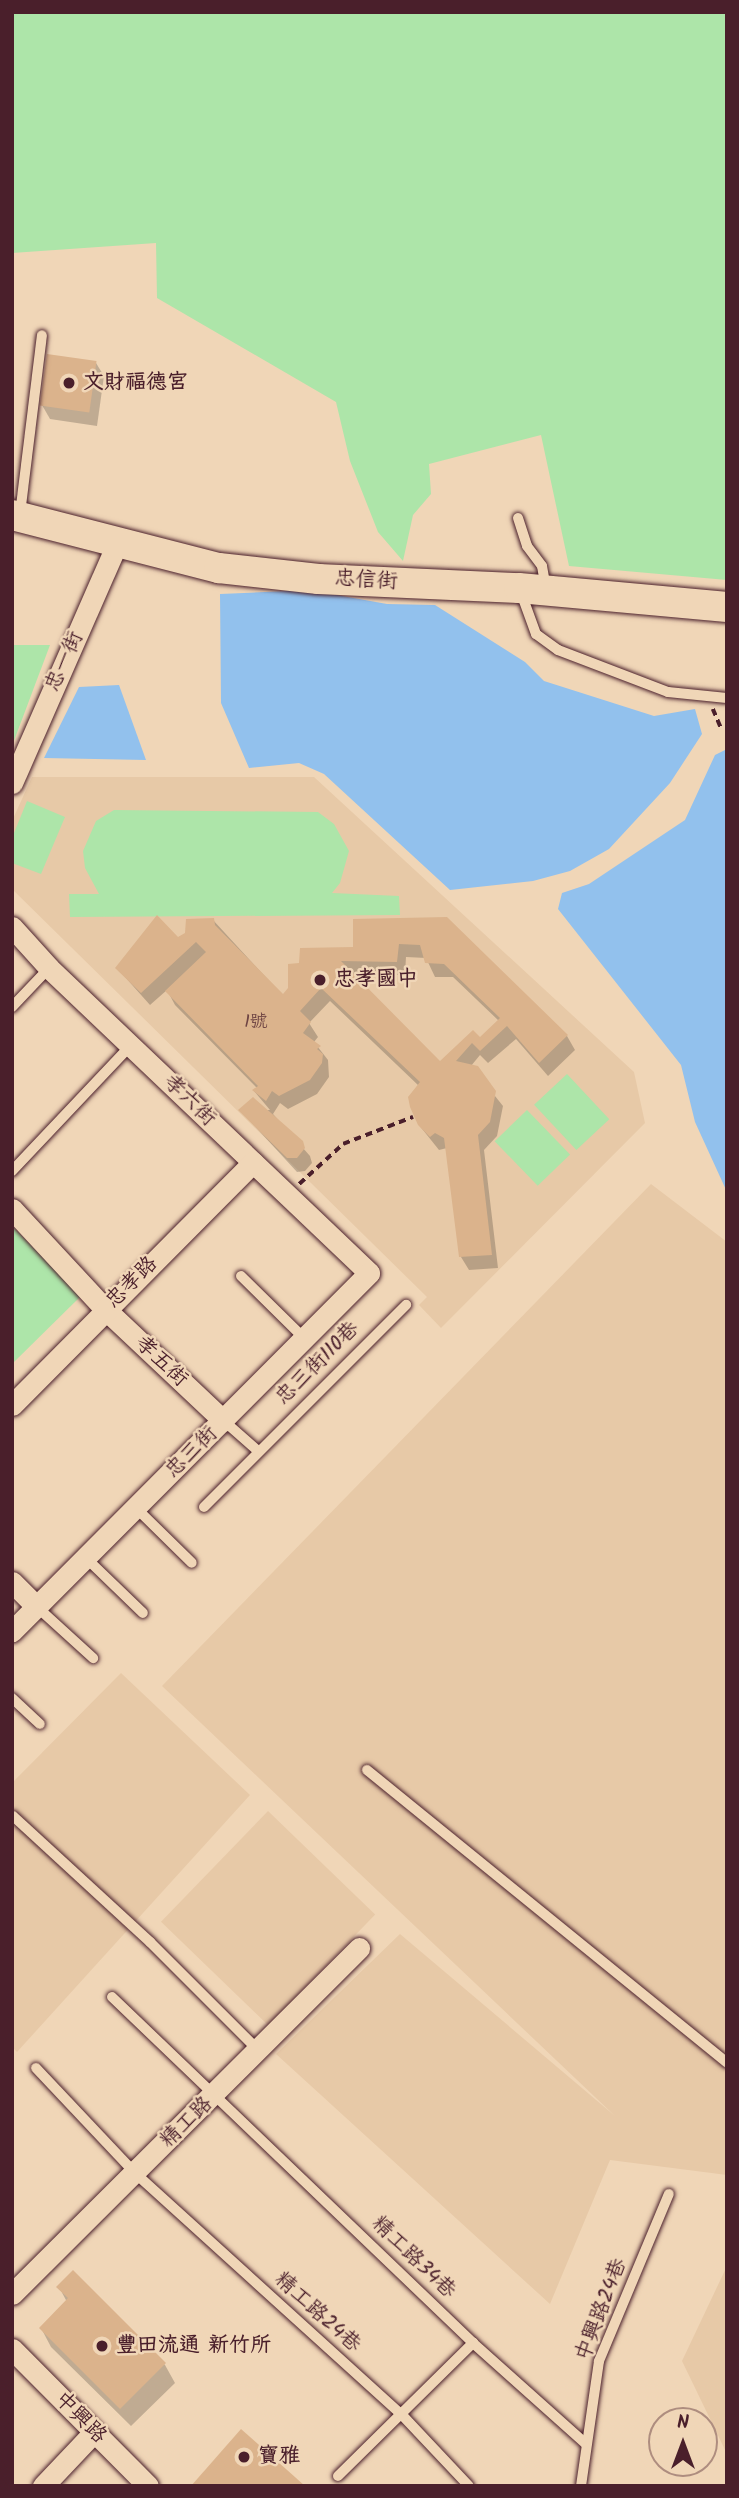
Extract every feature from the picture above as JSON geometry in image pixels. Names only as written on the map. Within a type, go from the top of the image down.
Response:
[{"type":"street","name":"忠信街","points":[[16,516],[219,568],[273,575],[533,589],[727,607]]},
{"type":"street","name":"忠一街","points":[[12,783],[118,542]]},
{"type":"street","name":"孝六街","points":[[12,927],[49,968],[369,1273]]},
{"type":"street","name":"忠孝路","points":[[12,1405],[253,1162]]},
{"type":"street","name":"孝五街","points":[[12,1209],[105,1309],[224,1421]]},
{"type":"street","name":"忠三街","points":[[12,1632],[306,1340],[369,1273]]},
{"type":"street","points":[[12,1583],[37,1607]]},
{"type":"street","name":"精工路","points":[[12,2294],[217,2094],[359,1948]]},
{"type":"street","name":"中興路","points":[[12,2350],[148,2486]]},
{"type":"street","points":[[43,2486],[94,2431]]},
{"type":"lane","points":[[16,516],[42,335]]},
{"type":"lane","points":[[518,518],[527,547],[542,566],[533,589],[536,634],[558,650],[668,692],[727,698]]},
{"type":"lane","points":[[12,1007],[49,968]]},
{"type":"lane","points":[[12,1171],[131,1045]]},
{"type":"lane","points":[[241,1276],[306,1340]]},
{"type":"lane","name":"忠三街110巷","points":[[204,1507],[406,1305]]},
{"type":"lane","points":[[224,1421],[258,1451]]},
{"type":"lane","points":[[136,1508],[192,1563]]},
{"type":"lane","points":[[86,1558],[143,1613]]},
{"type":"lane","points":[[37,1607],[93,1658]]},
{"type":"lane","points":[[12,1698],[40,1724]]},
{"type":"lane","points":[[367,1770],[727,2063]]},
{"type":"lane","points":[[13,1815],[150,1942],[259,2051]]},
{"type":"lane","name":"精工路34巷","points":[[112,1997],[217,2094],[473,2343],[586,2444]]},
{"type":"lane","name":"精工路24巷","points":[[36,2068],[135,2173],[402,2416],[469,2486]]},
{"type":"lane","name":"中興路24巷","points":[[581,2486],[599,2361],[669,2194]]},
{"type":"lane","points":[[338,2476],[402,2416],[473,2343]]},
{"type":"path","points":[[287,1195],[343,1144],[413,1117]]},
{"type":"shaded area","name":"忠孝國中","points":[[32,777],[314,777],[634,1072],[645,1123],[441,1328],[419,1305],[427,1297],[12,889],[12,821]]},
{"type":"shaded area","points":[[651,1184],[727,1242],[727,2175],[610,2160],[550,2304],[276,2054],[400,1934],[615,2116],[162,1686]]},
{"type":"shaded area","points":[[121,1673],[250,1795],[17,2052],[12,2047],[12,1783]]},
{"type":"shaded area","points":[[268,1811],[375,1915],[268,2025],[161,1922]]},
{"type":"shaded area","points":[[727,2266],[727,2454],[718,2435],[718,2407],[704,2407],[682,2361]]},
{"type":"green space","points":[[12,12],[727,12],[727,580],[569,566],[541,435],[429,464],[431,494],[413,515],[403,561],[378,532],[350,461],[336,402],[157,298],[156,243],[12,253]]},
{"type":"green space","points":[[12,645],[50,645],[12,746]]},
{"type":"green space","points":[[27,801],[65,817],[41,874],[12,863],[12,838]]},
{"type":"green space","points":[[114,810],[318,812],[334,824],[349,851],[340,883],[332,893],[399,896],[400,915],[70,917],[69,894],[99,894],[85,868],[83,851],[96,821]]},
{"type":"green space","points":[[567,1074],[609,1119],[576,1150],[534,1105]]},
{"type":"green space","points":[[527,1110],[570,1155],[538,1186],[495,1141]]},
{"type":"green space","points":[[12,1226],[81,1296],[12,1364]]},
{"type":"water","points":[[309,590],[387,604],[435,605],[525,662],[544,681],[654,716],[695,709],[702,734],[670,783],[609,849],[570,871],[533,881],[450,890],[324,774],[299,763],[249,768],[221,703],[220,594]]},
{"type":"water","points":[[119,685],[146,760],[44,758],[79,687]]},
{"type":"water","points":[[727,749],[727,1192],[695,1122],[681,1065],[558,909],[562,893],[589,884],[685,820],[715,755]]},
{"type":"building","name":"文財福德宮","points":[[47,354],[97,361],[89,412],[40,405]]},
{"type":"building","points":[[157,915],[178,937],[185,933],[186,919],[214,918],[215,925],[283,994],[288,988],[288,964],[299,963],[300,948],[353,947],[353,919],[447,917],[568,1035],[539,1063],[507,1026],[480,1051],[472,1043],[456,1061],[478,1066],[496,1091],[490,1122],[478,1135],[492,1255],[459,1257],[444,1138],[435,1133],[430,1137],[418,1125],[410,1107],[408,1097],[420,1082],[321,988],[300,1011],[311,1022],[303,1033],[321,1046],[317,1049],[323,1054],[322,1063],[310,1080],[279,1096],[272,1091],[266,1101],[252,1090],[258,1086],[165,991],[206,952],[196,942],[141,993],[115,968]],"holes":[[[399,944],[420,945],[425,963],[444,964],[500,1018],[480,1037],[473,1030],[440,1061],[341,961],[397,962]]]},
{"type":"building","points":[[253,1097],[303,1141],[305,1148],[297,1158],[287,1158],[238,1110]]},
{"type":"building","name":"豐田流通 新竹所","points":[[73,2270],[166,2363],[120,2409],[39,2328],[68,2298],[56,2287]]},
{"type":"building","name":"寶雅","points":[[241,2429],[305,2486],[191,2486]]},
{"type":"place","name":"文財福德宮","points":[[69,383]]},
{"type":"place","name":"忠孝國中","points":[[320,980]]},
{"type":"place","name":"豐田流通 新竹所","points":[[102,2346]]},
{"type":"place","name":"寶雅","points":[[244,2457]]}]
